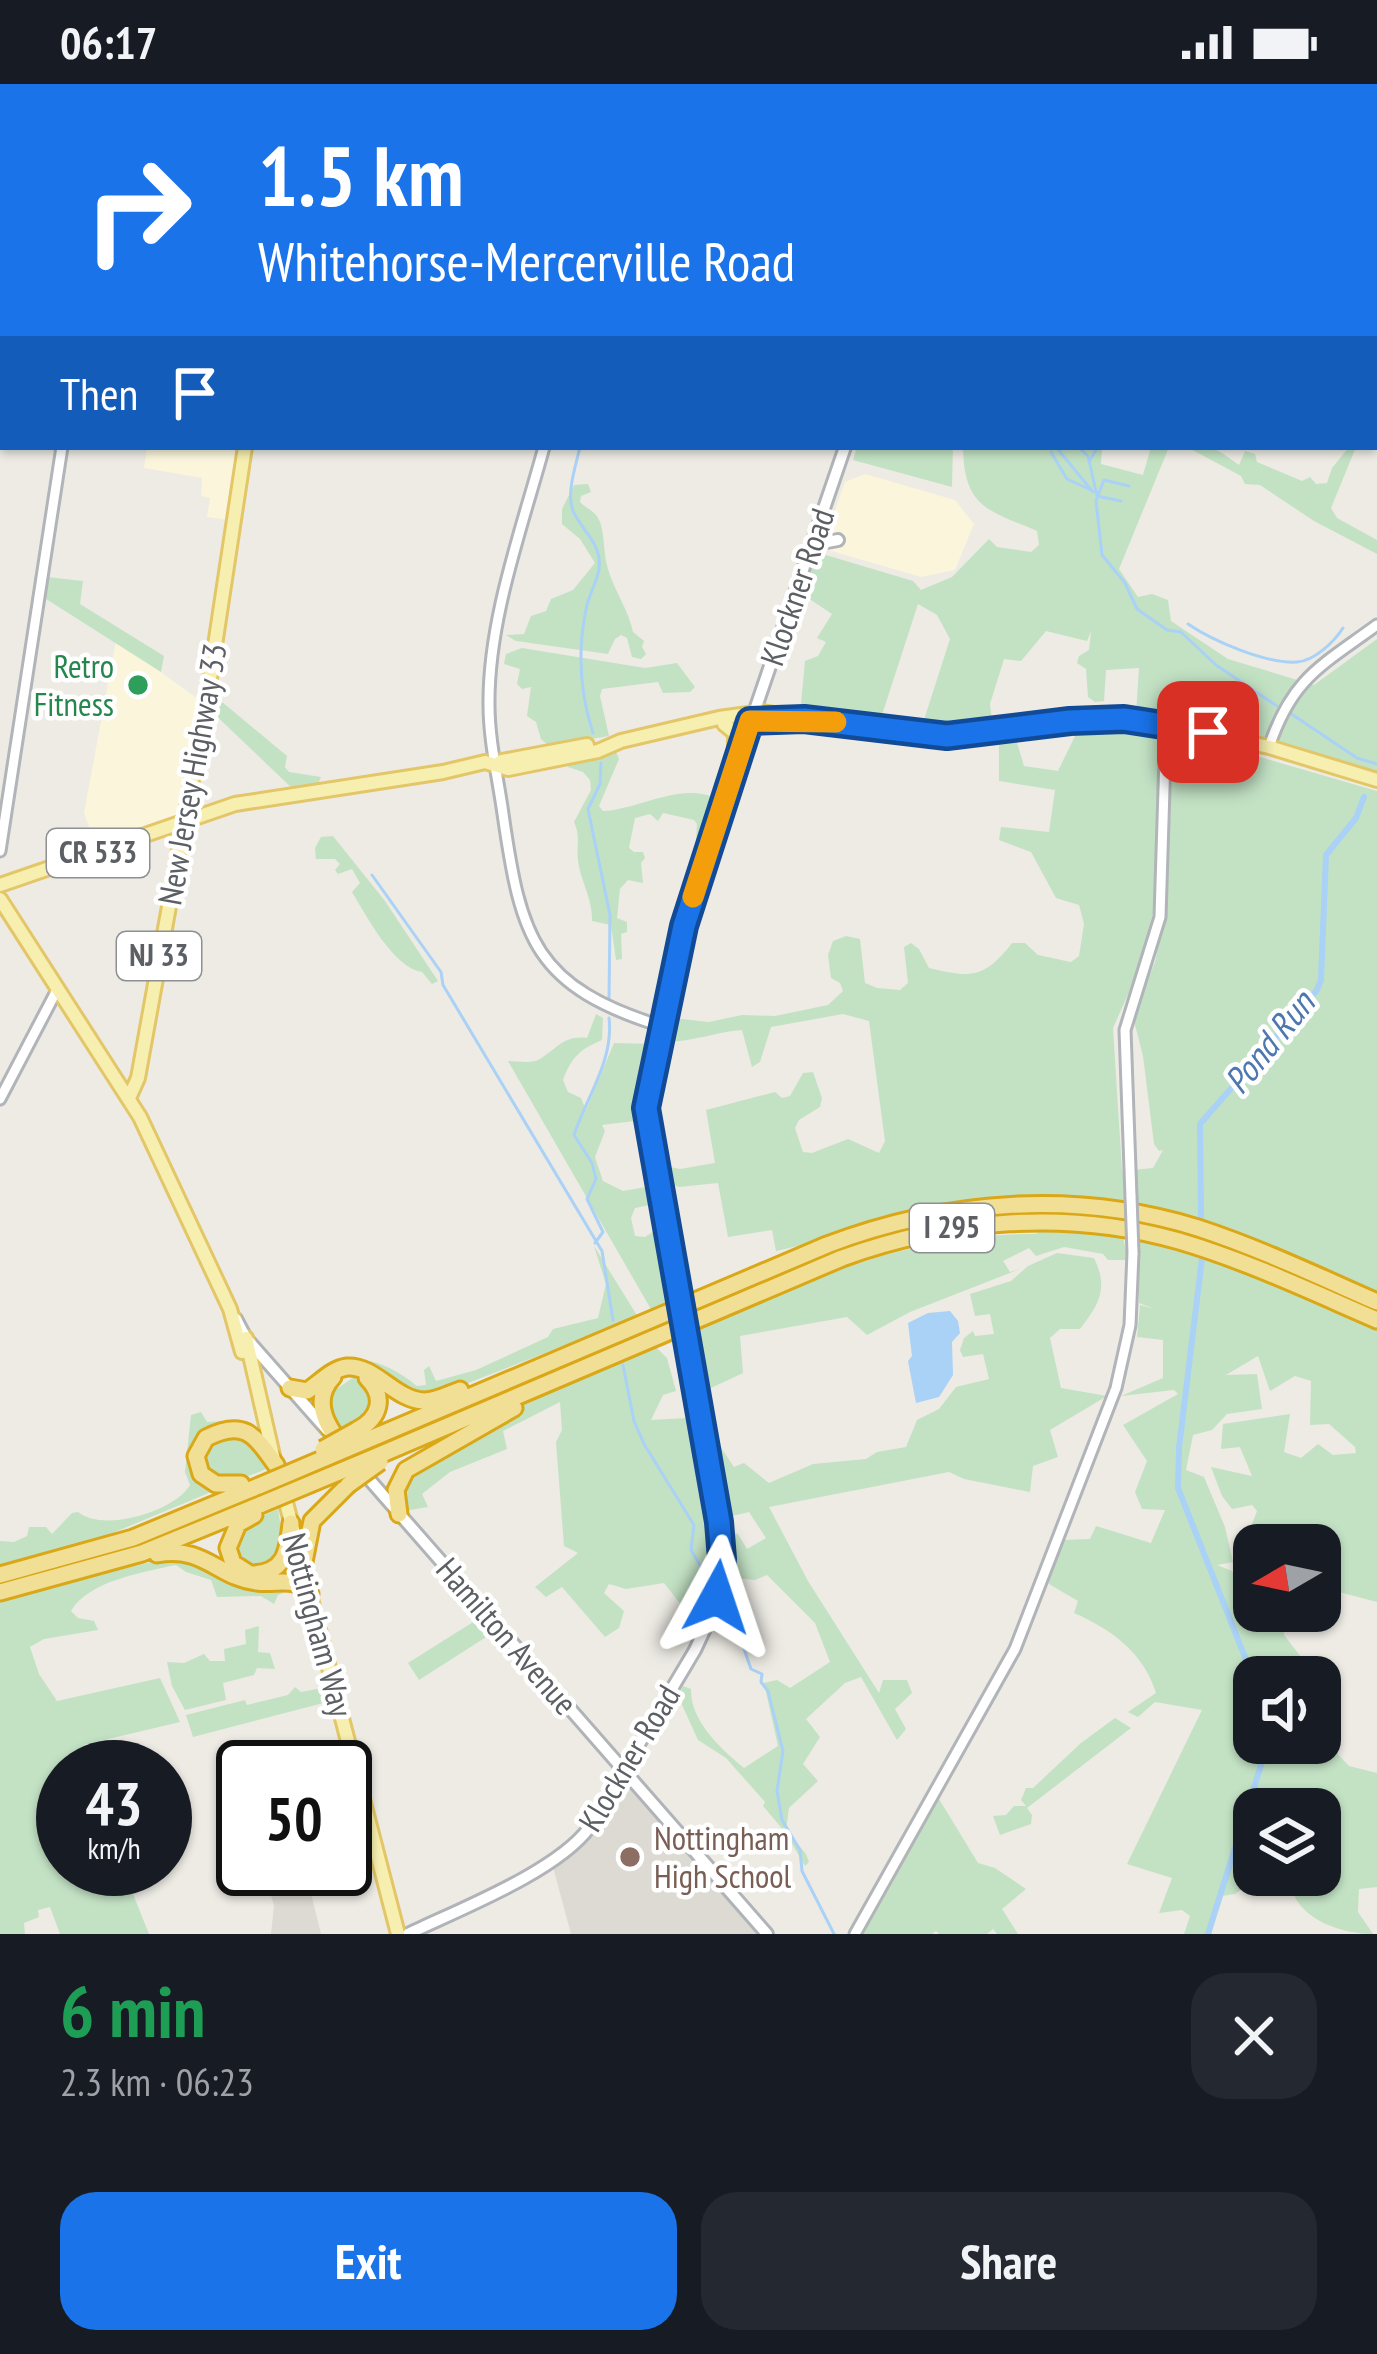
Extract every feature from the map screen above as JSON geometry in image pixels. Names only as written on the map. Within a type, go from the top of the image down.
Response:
[{"type":"highway","name":"I 295","points":[[0,1575],[133,1538],[361,1435],[610,1338],[845,1238],[920,1217],[998,1206],[1089,1207],[1170,1220],[1244,1245],[1377,1301]]},
{"type":"highway","name":"I 295","points":[[263,1507],[860,1251],[915,1235],[990,1224],[1079,1223],[1174,1239],[1377,1320]]},
{"type":"highway","points":[[290,1388],[307,1391],[347,1367],[364,1371],[416,1400],[429,1401],[590,1341],[610,1338]]},
{"type":"highway","points":[[351,1458],[328,1426],[321,1404],[327,1384],[345,1372],[366,1377],[379,1396],[374,1418],[361,1435]]},
{"type":"highway","points":[[399,1514],[398,1485],[410,1466],[523,1403],[541,1387]]},
{"type":"highway","points":[[276,1465],[260,1440],[248,1432],[222,1432],[206,1438],[196,1456],[201,1474],[216,1484],[252,1482],[458,1391]]},
{"type":"highway","points":[[303,1567],[312,1521],[378,1459]]},
{"type":"highway","points":[[263,1507],[238,1524],[229,1541],[230,1556],[244,1572],[258,1575],[279,1567],[286,1556],[291,1523]]},
{"type":"highway","points":[[0,1592],[119,1560],[263,1507]]},
{"type":"highway","points":[[119,1560],[186,1552],[252,1582],[293,1582],[310,1594]]},
{"type":"main road","name":"New Jersey Highway 33","points":[[130,1098],[138,1078],[185,819],[245,450]]},
{"type":"main road","name":"Klockner Road","points":[[408,1934],[566,1853],[589,1828],[710,1620],[719,1584],[721,1534],[647,1118],[649,1086],[684,926],[844,450]]},
{"type":"main road","points":[[812,545],[838,540]]},
{"type":"main road","name":"CR 533","points":[[0,885],[235,804],[485,762],[495,766],[565,749],[786,714],[947,736],[1088,719],[1166,725],[1269,747],[1377,780]]},
{"type":"main road","points":[[717,724],[735,733],[735,764]]},
{"type":"main road","points":[[163,828],[176,835],[180,846]]},
{"type":"main road","name":"Nottingham Way","points":[[0,899],[140,1117],[230,1310],[256,1387]]},
{"type":"main road","points":[[138,1078],[140,1117]]},
{"type":"main road","name":"Hamilton Avenue","points":[[230,1310],[246,1338],[767,1934]]},
{"type":"main road","name":"Nottingham Way","points":[[246,1338],[398,1934]]},
{"type":"main road","points":[[256,1387],[255,1364],[269,1363]]},
{"type":"street","points":[[0,851],[62,450]]},
{"type":"street","points":[[543,450],[503,596],[488,702],[515,892],[540,949],[562,976],[593,1000],[664,1027]]},
{"type":"street","points":[[1269,747],[1282,710],[1299,685],[1377,625]]},
{"type":"street","points":[[855,1934],[1016,1649],[1116,1388],[1130,1325],[1133,1253],[1125,1030],[1127,1011],[1160,917],[1166,725]]},
{"type":"street","points":[[0,1099],[58,988]]},
{"type":"shaded area","points":[[147,450],[240,450],[229,520],[207,517],[210,498],[201,496],[202,478],[144,468]]},
{"type":"shaded area","points":[[865,474],[955,500],[974,524],[955,570],[921,577],[828,550],[825,538],[845,482]]},
{"type":"shaded area","points":[[116,640],[201,701],[178,818],[97,849],[84,813]]},
{"type":"shaded area","name":"Nottingham High School","points":[[626,1781],[761,1934],[571,1934],[553,1867],[589,1834]]},
{"type":"shaded area","points":[[271,1896],[312,1896],[321,1934],[271,1934]]},
{"type":"green space","points":[[856,450],[953,450],[952,487],[853,460]]},
{"type":"green space","points":[[963,450],[1102,450],[1101,464],[1143,475],[1150,450],[1168,450],[1119,569],[1138,597],[1152,594],[1168,600],[1171,621],[1228,659],[1314,685],[1377,639],[1377,772],[1211,724],[1136,714],[1139,668],[1106,670],[1104,701],[1095,702],[1088,697],[1086,669],[1077,663],[1089,650],[1091,631],[1087,641],[1046,631],[1021,661],[1004,659],[990,704],[992,721],[922,726],[950,639],[937,615],[918,604],[881,718],[801,704],[805,661],[818,656],[826,642],[817,638],[832,614],[796,590],[809,550],[913,581],[921,590],[952,577],[989,539],[997,547],[1031,552],[1039,545],[1037,531],[982,504],[964,467]]},
{"type":"green space","points":[[1193,450],[1216,450],[1239,465],[1245,451],[1255,454],[1257,462],[1302,481],[1310,477],[1316,484],[1327,483],[1347,450],[1355,450],[1331,508],[1337,518],[1377,540],[1377,554],[1260,485],[1245,484],[1241,476]]},
{"type":"green space","points":[[588,484],[591,492],[581,496],[580,502],[600,522],[611,577],[633,632],[644,641],[646,654],[641,659],[632,657],[627,638],[621,635],[608,654],[516,641],[506,635],[524,634],[531,616],[546,611],[551,599],[573,590],[595,563],[580,539],[562,524],[562,509],[574,485]]},
{"type":"green space","points":[[47,577],[83,581],[80,604],[164,656],[161,672],[43,597]]},
{"type":"green space","points":[[522,648],[645,668],[677,663],[695,687],[690,692],[663,693],[658,682],[602,689],[609,736],[549,746],[541,739],[536,722],[527,716],[531,687],[522,689],[517,684],[520,669],[504,664],[506,654]]},
{"type":"green space","points":[[210,692],[287,756],[289,772],[321,777],[318,784],[295,791],[207,707]]},
{"type":"green space","points":[[1132,730],[1160,738],[1154,909],[1138,972],[1113,1028],[1122,1171],[1153,1168],[1163,1150],[1154,1144],[1133,1017],[1155,962],[1167,905],[1173,745],[1179,737],[1208,742],[1377,791],[1377,1293],[1207,1222],[1141,1206],[1072,1198],[1003,1197],[935,1205],[776,1251],[772,1230],[728,1237],[718,1183],[679,1187],[665,1182],[665,1166],[680,1169],[715,1163],[706,1110],[775,1092],[782,1098],[790,1096],[803,1073],[813,1072],[822,1098],[820,1107],[795,1128],[803,1152],[848,1139],[879,1153],[885,1141],[869,1021],[843,1014],[771,1027],[760,1062],[752,1067],[742,1030],[668,1042],[673,1018],[709,1022],[828,1005],[843,991],[831,978],[828,955],[833,941],[846,936],[860,939],[865,983],[900,990],[908,983],[904,947],[911,943],[929,968],[966,974],[985,969],[1012,943],[1025,943],[1038,955],[1071,962],[1079,956],[1084,924],[1079,905],[1056,898],[1031,852],[999,840],[1001,827],[1049,832],[1055,790],[999,781],[999,742],[1016,739],[1024,766],[1058,771],[1076,734]]},
{"type":"green space","points":[[616,752],[619,759],[599,806],[603,811],[687,793],[713,797],[700,840],[696,840],[694,820],[663,813],[658,821],[650,814],[635,818],[629,848],[643,852],[643,883],[628,880],[620,889],[617,918],[627,922],[627,932],[621,934],[622,959],[616,960],[611,925],[592,921],[578,861],[574,822],[591,790],[590,780],[568,767],[569,762]]},
{"type":"green space","points":[[333,836],[385,901],[438,981],[432,984],[382,940],[352,892],[360,883],[352,869],[338,874],[335,870],[340,864],[335,859],[316,859],[321,837]]},
{"type":"green space","points":[[596,1014],[603,1018],[602,1040],[577,1055],[563,1080],[586,1110],[614,1043],[655,1044],[643,1120],[602,1125],[605,1131],[595,1157],[603,1181],[623,1191],[651,1186],[655,1204],[635,1208],[631,1218],[635,1236],[645,1237],[659,1228],[670,1303],[652,1311],[508,1061],[537,1061],[566,1041],[587,1038]]},
{"type":"green space","points":[[1040,1230],[1123,1237],[1128,1260],[1108,1260],[1103,1254],[1064,1247],[1036,1256],[1029,1248],[1003,1261],[1010,1272],[1020,1269],[910,1312],[867,1335],[847,1317],[740,1336],[743,1373],[702,1396],[690,1331],[858,1263],[943,1242]]},
{"type":"green space","points":[[1138,1233],[1228,1265],[1377,1330],[1377,1602],[1341,1593],[1341,1524],[1252,1524],[1257,1511],[1252,1505],[1232,1509],[1211,1467],[1252,1476],[1240,1447],[1221,1449],[1223,1424],[1290,1414],[1284,1452],[1301,1458],[1318,1444],[1333,1455],[1356,1453],[1329,1424],[1310,1425],[1311,1381],[1295,1376],[1270,1391],[1258,1356],[1226,1375],[1257,1374],[1262,1409],[1227,1414],[1212,1430],[1193,1435],[1186,1470],[1204,1477],[1225,1527],[1233,1562],[1217,1565],[1233,1572],[1233,1632],[1284,1632],[1300,1656],[1233,1656],[1233,1764],[1341,1764],[1341,1757],[1349,1766],[1377,1773],[1377,1887],[1359,1889],[1358,1912],[1373,1934],[1325,1924],[1295,1896],[1341,1896],[1341,1788],[1233,1788],[1233,1894],[1222,1896],[1211,1934],[1184,1934],[1190,1916],[1182,1910],[1159,1913],[1172,1878],[1127,1864],[1202,1710],[1155,1702],[1138,1717],[1128,1712],[1156,1693],[1151,1679],[1135,1654],[1113,1635],[1074,1613],[1078,1601],[1049,1584],[1047,1571],[1063,1540],[1090,1539],[1096,1526],[1151,1543],[1165,1510],[1142,1509],[1135,1492],[1147,1461],[1123,1425],[1178,1394],[1174,1390],[1121,1396],[1163,1378],[1163,1340],[1137,1337],[1140,1305],[1154,1309],[1139,1303]]},
{"type":"green space","points":[[594,1246],[638,1317],[450,1390],[419,1397],[356,1366],[323,1377],[319,1372],[356,1359],[382,1365],[417,1386],[426,1385],[424,1370],[429,1366],[436,1381],[476,1370],[548,1337],[553,1329],[598,1318],[606,1284]]},
{"type":"green space","points":[[1057,1253],[1094,1258],[1101,1279],[1097,1304],[1080,1329],[1060,1329],[1050,1338],[1061,1388],[1107,1396],[1050,1430],[1058,1457],[1033,1466],[1030,1492],[949,1472],[769,1507],[808,1581],[879,1693],[883,1680],[907,1680],[912,1693],[895,1709],[906,1729],[897,1740],[861,1677],[845,1683],[806,1719],[820,1737],[803,1764],[818,1781],[789,1808],[786,1830],[806,1854],[809,1862],[805,1866],[763,1806],[765,1802],[726,1758],[698,1740],[678,1696],[683,1686],[691,1689],[701,1723],[744,1768],[778,1746],[764,1683],[777,1680],[790,1688],[830,1662],[815,1623],[767,1575],[755,1580],[728,1577],[728,1533],[738,1534],[747,1549],[766,1538],[749,1512],[724,1518],[711,1447],[718,1443],[734,1467],[744,1463],[769,1483],[813,1464],[866,1459],[906,1447],[917,1420],[939,1409],[956,1387],[989,1379],[983,1354],[963,1357],[960,1350],[973,1331],[975,1336],[994,1334],[990,1314],[975,1316],[970,1294],[1011,1281],[1028,1266]]},
{"type":"green space","points":[[657,1348],[667,1358],[676,1391],[663,1395],[651,1420],[687,1418],[701,1484],[705,1492],[709,1488],[714,1550],[705,1613],[682,1606],[664,1583],[626,1589],[609,1584],[604,1593],[624,1611],[619,1628],[605,1637],[562,1587],[546,1597],[535,1587],[578,1553],[564,1546],[556,1442],[562,1430],[560,1402],[503,1431],[507,1449],[450,1472],[422,1494],[428,1507],[404,1511],[401,1490],[446,1448],[518,1408]]},
{"type":"green space","points":[[354,1377],[370,1393],[371,1417],[338,1437],[329,1418],[328,1395]]},
{"type":"green space","points":[[201,1412],[207,1422],[225,1421],[225,1428],[198,1442],[211,1492],[91,1542],[0,1566],[0,1541],[27,1536],[29,1527],[46,1527],[52,1534],[78,1512],[90,1518],[121,1520],[155,1511],[182,1494],[190,1485],[185,1472],[191,1415]]},
{"type":"green space","points":[[234,1434],[257,1444],[266,1469],[234,1479],[203,1471],[202,1444]]},
{"type":"green space","points":[[278,1509],[284,1549],[266,1570],[237,1564],[238,1535]]},
{"type":"green space","points":[[167,1558],[189,1560],[290,1590],[278,1595],[274,1604],[261,1596],[217,1597],[211,1580],[176,1565],[148,1571],[103,1585],[79,1601],[71,1611],[78,1618],[94,1621],[98,1630],[44,1639],[30,1647],[39,1674],[57,1701],[160,1678],[180,1722],[104,1740],[36,1740],[36,1896],[134,1896],[149,1934],[60,1934],[50,1907],[38,1910],[39,1917],[24,1923],[25,1934],[0,1934],[0,1600]]},
{"type":"green space","points":[[481,1617],[494,1632],[419,1680],[408,1663]]},
{"type":"green space","points":[[259,1626],[258,1652],[270,1653],[275,1669],[257,1668],[254,1675],[223,1683],[226,1700],[185,1710],[172,1686],[167,1662],[184,1663],[204,1654],[210,1661],[225,1661],[224,1649],[246,1644],[245,1630]]},
{"type":"green space","points":[[295,1687],[301,1692],[327,1687],[331,1701],[193,1737],[186,1715],[288,1695]]},
{"type":"green space","points":[[1115,1718],[1131,1728],[1027,1808],[1031,1824],[1000,1835],[993,1816],[1026,1806],[1021,1800],[1026,1788],[1033,1788]]},
{"type":"green space","points":[[939,1799],[978,1863],[995,1868],[1026,1889],[1002,1909],[1018,1934],[997,1934],[993,1929],[987,1934],[861,1934]]},
{"type":"water","points":[[950,1311],[960,1333],[952,1342],[953,1375],[939,1397],[916,1403],[908,1361],[912,1356],[908,1323],[928,1313]]},
{"type":"waterway","points":[[579,450],[571,504],[599,560],[581,653],[582,685],[593,733]]},
{"type":"waterway","points":[[1058,450],[1093,492]]},
{"type":"waterway","points":[[1081,450],[1088,456],[1097,496],[1121,501]]},
{"type":"waterway","points":[[1089,462],[1096,450]]},
{"type":"waterway","points":[[1051,452],[1067,479],[1091,490]]},
{"type":"waterway","points":[[1129,486],[1104,480],[1096,501],[1102,555],[1125,583],[1137,609],[1167,630],[1181,632],[1216,665],[1277,706]]},
{"type":"waterway","points":[[1188,624],[1240,650],[1284,662],[1310,658],[1343,628]]},
{"type":"waterway","points":[[1290,713],[1357,758],[1377,764]]},
{"type":"waterway","points":[[601,763],[600,784],[588,809],[610,915],[609,1001]]},
{"type":"waterway","name":"Pond Run","points":[[1201,1218],[1200,1124],[1317,990],[1326,855],[1356,818],[1364,797]]},
{"type":"waterway","points":[[372,875],[441,972],[443,985],[602,1251],[613,1320]]},
{"type":"waterway","points":[[595,1243],[603,1232],[587,1199],[596,1179],[574,1135],[604,1063],[609,1018]]},
{"type":"waterway","name":"Pond Run","points":[[1202,1258],[1178,1488],[1244,1656]]},
{"type":"waterway","points":[[623,1365],[634,1421],[694,1525],[691,1550],[713,1587]]},
{"type":"waterway","points":[[723,1601],[751,1669],[762,1674],[761,1682],[768,1691],[783,1751],[777,1791],[782,1820],[800,1850],[802,1871],[834,1934]]},
{"type":"waterway","name":"Pond Run","points":[[1208,1934],[1261,1764]]},
{"type":"slow traffic","points":[[693,897],[750,721],[836,722]]},
{"type":"place","name":"Retro Fitness","points":[[138,685]]},
{"type":"place","name":"Nottingham High School","points":[[630,1857]]},
{"type":"route","points":[[717,1597],[722,1559],[719,1522],[646,1108],[684,926],[750,721],[804,719],[947,736],[1124,719],[1208,732]]}]
